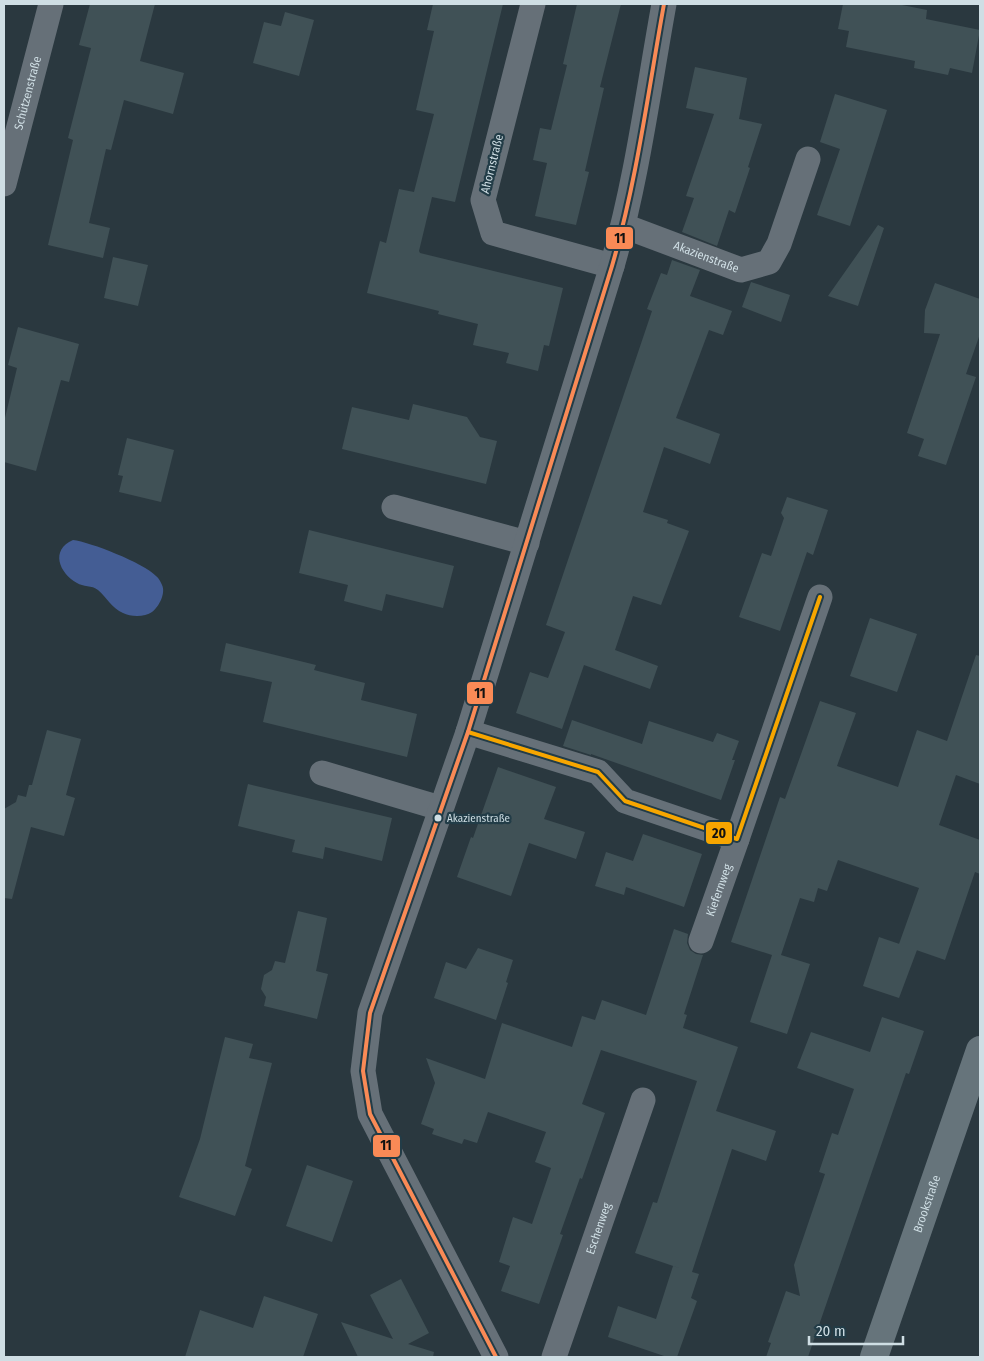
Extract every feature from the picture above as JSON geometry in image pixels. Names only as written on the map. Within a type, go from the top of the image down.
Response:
[{"type":"main road","name":"Brookstraße","points":[[874,1357],[980,1050]]},
{"type":"street","name":"Schützenstraße","points":[[4,184],[51,4]]},
{"type":"street","name":"Ahornstraße","points":[[533,4],[483,200],[493,233],[612,266]]},
{"type":"street","points":[[496,1357],[370,1114],[363,1071],[370,1013],[468,732],[624,226],[642,136],[664,4]]},
{"type":"street","name":"Akazienstraße","points":[[624,226],[741,270],[768,262],[779,244],[808,159]]},
{"type":"street","points":[[394,507],[527,543]]},
{"type":"street","name":"Kiefernweg","points":[[701,941],[820,597]]},
{"type":"street","points":[[468,732],[598,772],[625,800],[737,839]]},
{"type":"street","points":[[322,773],[440,808]]},
{"type":"street","name":"Eschenweg","points":[[554,1357],[643,1100]]},
{"type":"water","points":[[73,540],[116,554],[150,571],[158,578],[163,588],[161,600],[157,607],[146,615],[126,614],[119,611],[96,588],[79,584],[71,579],[62,568],[59,555],[66,544]]},
{"type":"building","points":[[90,4],[155,4],[140,61],[184,73],[173,114],[124,100],[111,150],[106,149],[89,223],[110,228],[103,258],[48,245],[73,140],[68,138],[91,48],[79,45]]},
{"type":"building","points":[[433,4],[503,4],[455,202],[432,197],[419,251],[420,253],[563,288],[549,346],[544,345],[538,371],[506,363],[509,353],[473,345],[478,324],[438,314],[439,311],[367,293],[380,241],[386,243],[399,189],[414,192],[434,114],[416,110],[434,31],[427,30]]},
{"type":"building","points":[[577,4],[621,4],[600,87],[604,88],[585,171],[589,172],[576,225],[535,216],[547,163],[533,160],[540,128],[551,130],[567,65],[563,64]]},
{"type":"building","points":[[843,4],[897,4],[927,10],[926,19],[980,30],[972,73],[950,68],[948,75],[914,68],[915,61],[846,47],[849,31],[838,29]]},
{"type":"building","points":[[285,12],[314,20],[299,76],[253,63],[264,22],[281,26]]},
{"type":"building","points":[[695,67],[747,78],[739,119],[762,124],[735,213],[729,210],[717,246],[682,232],[694,198],[686,196],[714,114],[686,108]]},
{"type":"building","points":[[835,94],[887,110],[850,226],[817,215],[840,149],[820,142]]},
{"type":"building","points":[[878,225],[884,228],[858,306],[828,296]]},
{"type":"building","points":[[113,257],[148,265],[138,306],[104,298]]},
{"type":"building","points":[[672,260],[700,270],[690,296],[732,311],[723,335],[709,330],[676,418],[720,434],[710,464],[664,447],[643,512],[668,520],[667,523],[689,531],[661,605],[633,596],[615,650],[658,666],[650,689],[584,665],[562,729],[516,713],[530,672],[548,678],[565,632],[546,625],[652,311],[647,309],[661,273],[667,275]]},
{"type":"building","points":[[751,282],[790,295],[781,322],[742,307]]},
{"type":"building","points":[[935,283],[980,299],[980,334],[966,374],[976,377],[946,465],[918,456],[924,439],[907,433],[940,334],[924,333],[925,310]]},
{"type":"building","points":[[18,327],[79,344],[69,382],[61,380],[36,471],[4,462],[4,422],[17,368],[8,365]]},
{"type":"building","points":[[413,404],[467,417],[480,437],[497,441],[486,484],[342,449],[352,407],[409,420]]},
{"type":"building","points":[[127,438],[174,450],[161,502],[119,492],[123,476],[118,475]]},
{"type":"building","points":[[787,497],[828,510],[813,555],[807,552],[780,631],[739,617],[762,553],[771,556],[784,518],[781,513]]},
{"type":"building","points":[[309,530],[454,566],[443,608],[386,594],[382,611],[344,601],[348,585],[299,573]]},
{"type":"building","points":[[870,618],[917,634],[897,692],[850,676]]},
{"type":"building","points":[[226,643],[316,665],[314,670],[365,683],[361,700],[417,714],[407,757],[263,722],[272,682],[220,671]]},
{"type":"building","points":[[976,655],[980,656],[980,784],[956,775],[939,825],[980,840],[980,874],[975,872],[945,960],[899,944],[919,888],[838,860],[827,891],[818,888],[814,902],[800,898],[781,955],[810,964],[787,1034],[750,1022],[772,955],[731,942],[780,797],[785,799],[820,701],[856,713],[837,766],[898,787],[917,730],[947,741]]},
{"type":"building","points":[[572,720],[642,744],[649,721],[713,742],[717,733],[739,741],[732,760],[735,760],[721,800],[563,746]]},
{"type":"building","points":[[47,730],[81,739],[66,795],[75,798],[64,836],[31,827],[12,899],[4,898],[4,809],[16,802],[18,795],[26,797],[29,785],[32,785]]},
{"type":"building","points":[[498,767],[556,787],[544,819],[585,832],[576,859],[529,843],[511,896],[457,877]]},
{"type":"building","points":[[248,784],[392,818],[382,861],[325,847],[323,859],[292,852],[295,840],[238,826]]},
{"type":"building","points":[[643,834],[702,854],[684,907],[626,887],[624,895],[595,886],[606,852],[633,861]]},
{"type":"building","points":[[298,911],[327,918],[316,971],[328,974],[317,1019],[264,1006],[266,997],[261,989],[264,975],[272,970],[275,961],[285,963]]},
{"type":"building","points":[[674,929],[688,934],[687,943],[690,950],[696,954],[703,955],[684,1014],[687,1015],[683,1028],[738,1047],[716,1111],[776,1131],[766,1161],[732,1149],[692,1272],[699,1274],[691,1298],[697,1301],[677,1357],[667,1357],[608,1337],[618,1306],[656,1319],[673,1266],[682,1269],[635,1253],[653,1202],[657,1203],[697,1081],[601,1050],[582,1104],[605,1113],[560,1234],[563,1235],[539,1304],[501,1291],[510,1266],[499,1262],[513,1217],[532,1224],[551,1168],[535,1162],[546,1132],[488,1112],[477,1143],[464,1139],[462,1144],[432,1134],[434,1129],[421,1124],[435,1083],[426,1058],[485,1079],[502,1023],[572,1047],[582,1016],[595,1020],[602,1000],[646,1015]]},
{"type":"building","points":[[879,937],[917,950],[899,998],[863,986]]},
{"type":"building","points":[[478,948],[513,960],[496,1020],[434,998],[446,962],[466,969]]},
{"type":"building","points":[[882,1017],[924,1031],[909,1074],[906,1073],[808,1357],[766,1357],[771,1343],[768,1342],[786,1291],[800,1296],[794,1265],[825,1174],[819,1172],[832,1133],[838,1135],[854,1089],[797,1068],[811,1032],[870,1052]]},
{"type":"building","points":[[225,1037],[253,1044],[249,1058],[272,1063],[245,1166],[252,1169],[235,1216],[179,1197],[200,1139]]},
{"type":"building","points":[[307,1165],[353,1181],[332,1242],[286,1226]]},
{"type":"building","points":[[401,1279],[429,1333],[408,1344],[434,1352],[433,1357],[358,1357],[341,1322],[393,1339],[370,1295]]},
{"type":"building","points":[[264,1296],[318,1314],[303,1357],[185,1357],[200,1310],[253,1328]]},
{"type":"transit line","name":"11","points":[[496,1357],[370,1114],[363,1071],[370,1013],[468,732],[612,266],[635,169],[664,4]]},
{"type":"transit line","name":"20","points":[[468,732],[598,772],[625,801],[737,839],[820,597]]},
{"type":"place","name":"Akazienstraße","points":[[438,818]]}]
